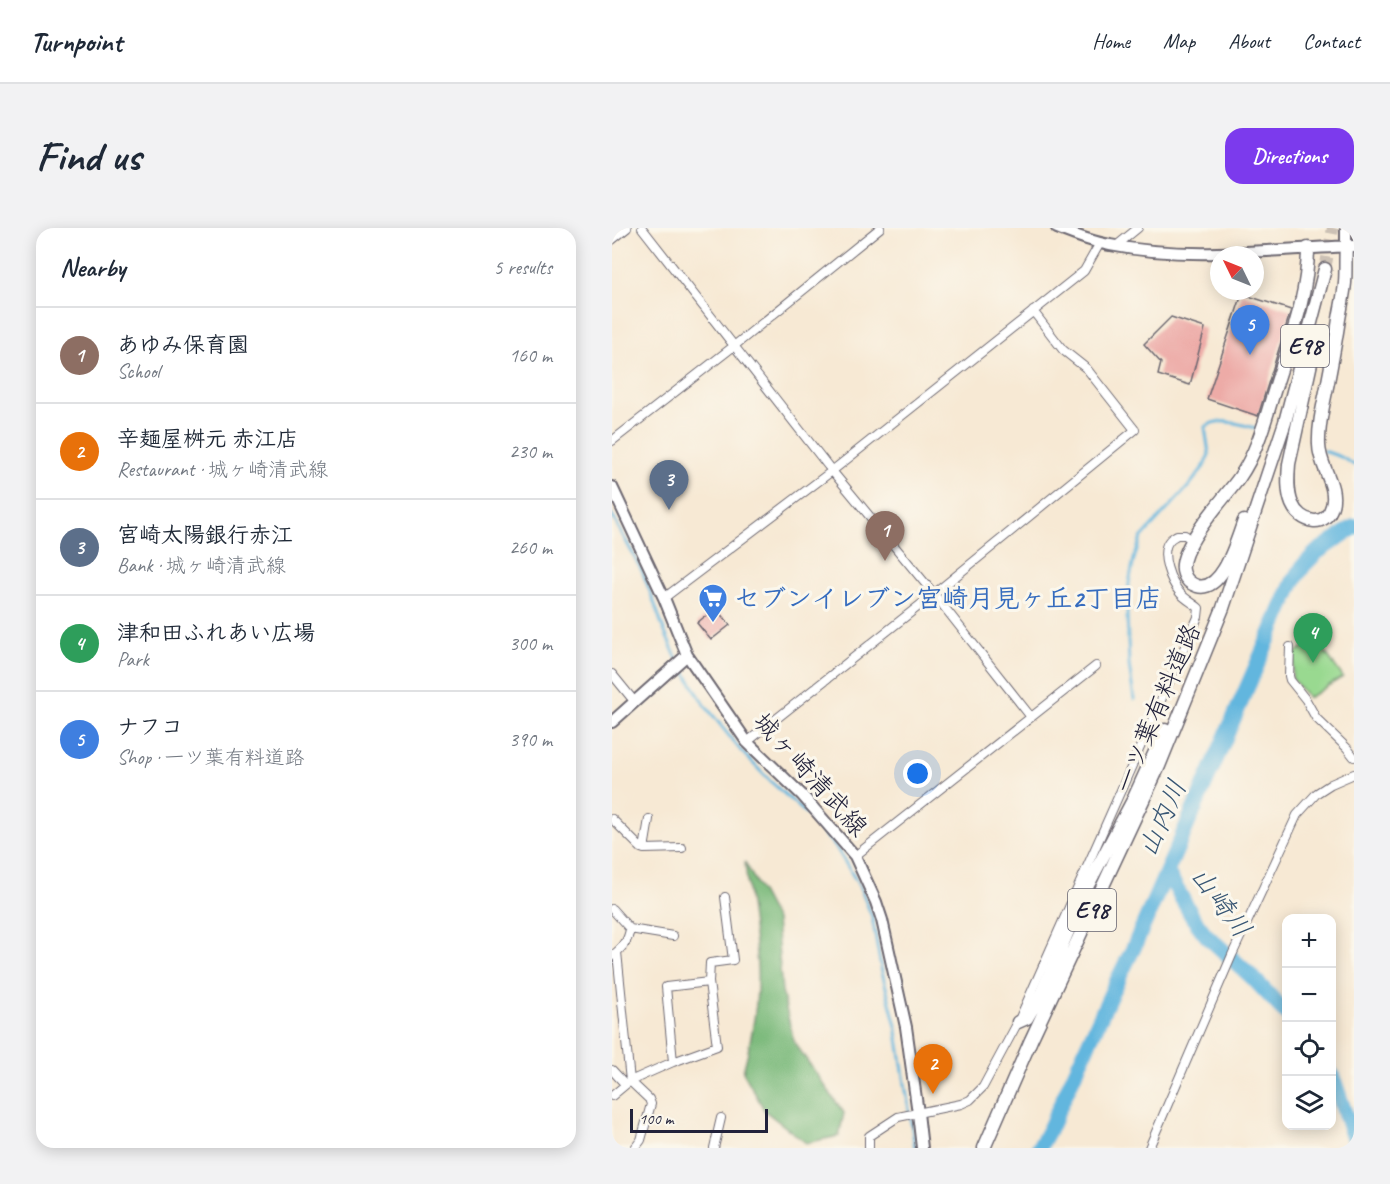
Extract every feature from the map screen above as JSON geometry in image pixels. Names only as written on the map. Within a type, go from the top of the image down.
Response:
[{"type":"main road","points":[[1057,228],[1100,243],[1144,251],[1180,253],[1350,246],[1346,228]]},
{"type":"main road","name":"一ツ葉有料道路","points":[[984,1148],[1031,1040],[1159,766],[1223,608],[1285,422],[1325,269],[1311,363],[1288,464],[1288,481],[1292,504],[1304,518],[1321,521],[1330,513],[1333,503],[1331,488],[1320,459],[1319,442],[1350,246]]},
{"type":"main road","points":[[1285,422],[1228,562],[1218,579],[1212,584],[1196,585],[1186,578],[1183,562],[1192,540],[1249,462],[1298,317],[1307,277],[1308,248]]},
{"type":"main road","name":"城ヶ崎清武線","points":[[612,487],[664,598],[686,656],[747,742],[802,795],[855,856],[882,920],[906,1027],[921,1148]]},
{"type":"main road","points":[[612,722],[686,656]]},
{"type":"main road","points":[[1018,1022],[1027,1018],[1041,994],[1087,887],[1133,800],[1176,705],[1198,671]]},
{"type":"street","points":[[612,240],[627,228]]},
{"type":"street","points":[[642,228],[832,471],[934,594],[1031,717]]},
{"type":"street","points":[[612,441],[880,228]]},
{"type":"street","points":[[1116,246],[1138,228]]},
{"type":"street","points":[[664,598],[832,471],[1084,271],[1100,243]]},
{"type":"street","points":[[747,742],[934,594],[1135,430],[1087,369],[1063,350],[1033,311]]},
{"type":"street","points":[[869,1148],[869,1136],[898,1117],[961,1104],[970,1100],[983,1087],[1018,1022],[1198,617],[1198,608],[1181,596],[1166,564],[1166,548],[1169,541],[1177,535],[1185,535],[1192,540]]},
{"type":"street","points":[[1290,647],[1290,680],[1306,700],[1316,718],[1354,757]]},
{"type":"street","points":[[855,856],[1096,666]]},
{"type":"street","points":[[612,674],[634,701]]},
{"type":"street","points":[[1149,1148],[1232,955],[1297,815],[1317,793],[1354,774]]},
{"type":"street","points":[[612,819],[641,848],[682,848]]},
{"type":"street","points":[[645,849],[650,819]]},
{"type":"street","points":[[612,1096],[628,1083],[673,1062],[717,1046],[709,982],[710,963],[733,960],[725,897]]},
{"type":"street","points":[[612,909],[630,929],[673,936]]},
{"type":"street","points":[[628,1083],[615,954],[626,944],[630,929]]},
{"type":"street","points":[[673,1062],[666,987],[709,982]]},
{"type":"street","points":[[612,1070],[649,1099],[651,1104],[641,1140],[635,1148]]},
{"type":"street","points":[[714,1148],[721,1118]]},
{"type":"green space","points":[[1316,639],[1343,677],[1308,698],[1292,678],[1295,653]]},
{"type":"green space","points":[[745,862],[776,920],[782,992],[794,1042],[844,1113],[839,1136],[806,1143],[765,1111],[743,1072],[757,994],[755,941]]},
{"type":"building","points":[[1240,300],[1260,300],[1291,310],[1258,416],[1207,399]]},
{"type":"building","points":[[1171,317],[1205,328],[1190,385],[1158,375],[1161,363],[1144,344]]},
{"type":"building","name":"セブンイレブン宮崎月見ヶ丘2丁目店","points":[[715,608],[730,625],[711,640],[697,623]]},
{"type":"waterway","points":[[1134,699],[1129,665],[1127,614],[1129,583],[1141,538],[1189,486],[1205,465],[1209,454],[1205,427],[1216,422],[1223,422],[1256,428]]},
{"type":"waterway","points":[[1324,451],[1354,465]]},
{"type":"waterway","points":[[612,515],[642,571],[675,655],[704,704],[741,751],[811,818],[837,849],[860,887],[872,917],[881,968],[896,1026],[915,1148]]},
{"type":"waterway","name":"山内川","points":[[1039,1148],[1133,949],[1294,580],[1317,552],[1354,527]]},
{"type":"waterway","name":"山崎川","points":[[1167,872],[1193,918],[1206,935],[1252,977],[1282,1009]]},
{"type":"waterway","name":"山崎川","points":[[1332,1076],[1354,1140]]},
{"type":"tunnel","points":[[1325,269],[1333,228]]},
{"type":"place","name":"ナフコ","points":[[1250,355]]},
{"type":"place","name":"宮崎太陽銀行赤江","points":[[669,510]]},
{"type":"place","name":"あゆみ保育園","points":[[885,561]]},
{"type":"place","name":"セブンイレブン宮崎月見ヶ丘2丁目店","points":[[713,624]]},
{"type":"place","name":"津和田ふれあい広場","points":[[1313,663]]},
{"type":"place","name":"辛麺屋桝元 赤江店","points":[[933,1094]]}]
